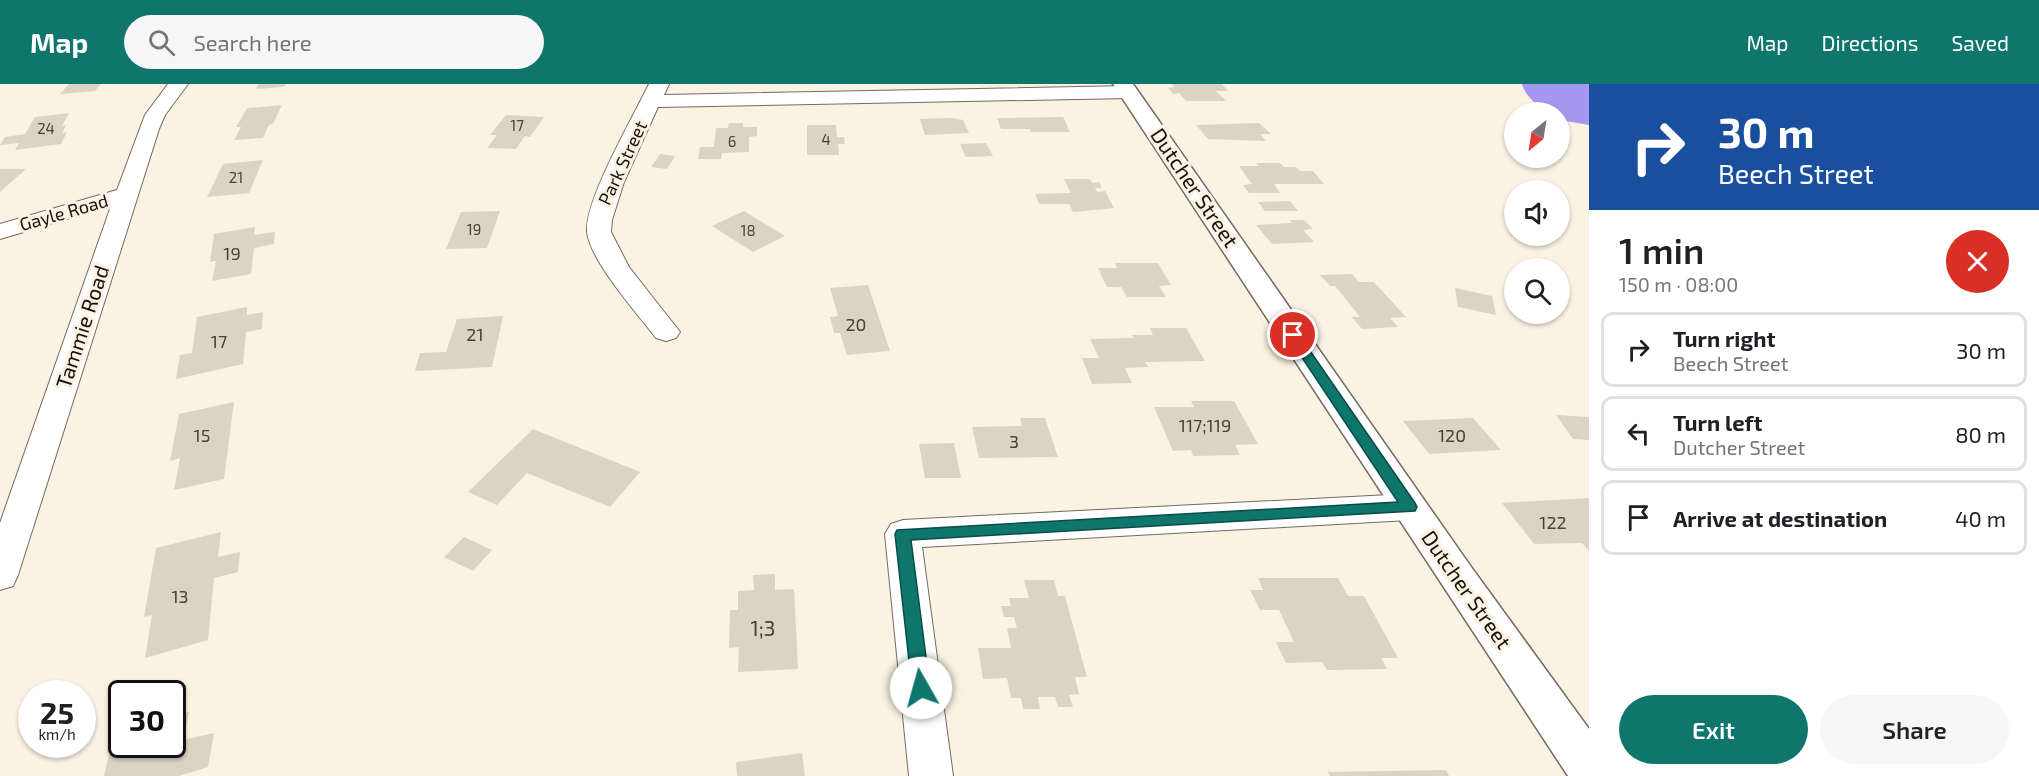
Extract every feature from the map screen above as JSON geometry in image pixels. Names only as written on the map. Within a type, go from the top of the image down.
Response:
[{"type":"street","name":"Tammie Road","points":[[0,575],[155,115],[178,84]]},
{"type":"street","points":[[656,93],[1126,88]]},
{"type":"street","name":"Dutcher Street","points":[[1126,88],[1409,507],[1589,767]]},
{"type":"street","name":"Park Street","points":[[656,93],[605,199],[599,221],[599,232],[618,269],[666,332]]},
{"type":"street","name":"Gayle Road","points":[[0,232],[127,194]]},
{"type":"street","points":[[931,776],[903,534],[1409,507]]},
{"type":"shaded area","points":[[1522,84],[1589,84],[1589,125],[1570,122],[1570,102],[1534,102]]},
{"type":"building","points":[[69,84],[101,84],[95,91],[60,94]]},
{"type":"building","points":[[258,84],[286,84],[284,87],[256,89]]},
{"type":"building","points":[[1171,84],[1222,84],[1228,91],[1216,91],[1226,101],[1186,101],[1179,93],[1173,94],[1168,88],[1174,87]]},
{"type":"building","points":[[282,105],[263,138],[234,140],[241,127],[236,127],[247,108]]},
{"type":"building","points":[[69,113],[62,126],[66,125],[62,133],[67,132],[61,144],[15,150],[19,143],[0,145],[5,137],[25,134],[35,117]]},
{"type":"building","points":[[506,115],[544,117],[530,137],[525,136],[516,149],[487,148],[497,135],[490,135]]},
{"type":"building","points":[[1063,117],[1070,132],[1001,129],[997,118]]},
{"type":"building","points":[[920,119],[963,120],[969,133],[925,135]]},
{"type":"building","points":[[729,123],[743,123],[743,127],[757,127],[757,136],[749,137],[749,152],[722,153],[721,159],[698,159],[700,147],[714,147],[716,128],[728,128]]},
{"type":"building","points":[[1259,123],[1271,134],[1260,134],[1266,141],[1208,139],[1196,125]]},
{"type":"building","points":[[807,125],[836,125],[837,137],[844,137],[845,144],[838,144],[839,155],[807,155]]},
{"type":"building","points":[[986,143],[993,156],[966,157],[960,144]]},
{"type":"building","points":[[660,154],[675,156],[667,169],[651,167]]},
{"type":"building","points":[[263,160],[249,193],[207,197],[223,164]]},
{"type":"building","points":[[1256,163],[1280,163],[1284,167],[1296,167],[1300,171],[1313,171],[1324,184],[1274,184],[1280,193],[1249,193],[1243,185],[1252,184],[1239,166],[1259,166]]},
{"type":"building","points":[[0,169],[26,169],[0,192]]},
{"type":"building","points":[[1064,179],[1090,179],[1092,183],[1099,182],[1102,188],[1095,188],[1097,192],[1105,191],[1114,208],[1073,212],[1069,204],[1039,204],[1035,194],[1071,193]]},
{"type":"building","points":[[1290,201],[1298,211],[1265,211],[1258,202]]},
{"type":"building","points":[[500,211],[487,248],[446,249],[461,212]]},
{"type":"building","points":[[744,211],[785,236],[753,252],[712,226]]},
{"type":"building","points":[[1290,220],[1304,220],[1313,229],[1303,230],[1314,242],[1272,244],[1256,225],[1292,223]]},
{"type":"building","points":[[255,227],[254,235],[275,232],[274,244],[254,248],[251,274],[212,281],[216,261],[210,262],[214,234]]},
{"type":"building","points":[[1115,263],[1158,263],[1171,285],[1159,286],[1166,297],[1127,297],[1121,287],[1107,287],[1098,268],[1117,268]]},
{"type":"building","points":[[1352,274],[1359,282],[1374,282],[1406,317],[1390,318],[1398,327],[1362,329],[1352,317],[1360,317],[1335,286],[1330,286],[1320,275]]},
{"type":"building","points":[[868,285],[890,351],[847,355],[840,333],[834,333],[830,317],[838,316],[830,288]]},
{"type":"building","points":[[1455,288],[1492,296],[1496,315],[1458,307]]},
{"type":"building","points":[[247,307],[247,315],[263,312],[262,329],[246,332],[243,364],[176,379],[180,355],[192,353],[197,317]]},
{"type":"building","points":[[503,316],[492,367],[415,371],[420,353],[446,352],[457,319]]},
{"type":"building","points":[[1150,328],[1186,328],[1205,361],[1145,362],[1148,367],[1125,368],[1132,383],[1092,384],[1082,358],[1099,358],[1090,339],[1153,335]]},
{"type":"building","points":[[1191,401],[1234,401],[1258,444],[1235,445],[1240,455],[1193,456],[1191,450],[1173,451],[1154,407],[1194,407]]},
{"type":"building","points":[[234,402],[224,479],[174,490],[180,458],[170,461],[179,414]]},
{"type":"building","points":[[1556,415],[1589,417],[1589,440],[1573,439]]},
{"type":"building","points":[[1020,418],[1045,418],[1058,457],[979,458],[972,427],[1022,426]]},
{"type":"building","points":[[1473,418],[1501,450],[1429,454],[1403,421]]},
{"type":"building","points":[[533,429],[640,472],[610,507],[527,473],[497,505],[468,492]]},
{"type":"building","points":[[954,443],[961,478],[925,478],[919,444]]},
{"type":"building","points":[[1589,498],[1589,551],[1582,543],[1534,544],[1502,503]]},
{"type":"building","points":[[221,532],[218,557],[240,552],[238,572],[214,578],[208,640],[145,658],[152,615],[144,617],[156,548]]},
{"type":"building","points":[[464,537],[492,550],[473,571],[444,557]]},
{"type":"building","points":[[775,574],[775,590],[794,589],[798,669],[738,672],[739,647],[729,648],[730,610],[738,610],[738,591],[754,590],[753,575]]},
{"type":"building","points":[[1258,578],[1338,578],[1348,596],[1364,596],[1398,658],[1381,658],[1387,669],[1327,670],[1322,662],[1286,663],[1276,642],[1294,642],[1279,610],[1260,610],[1250,590],[1263,590]]},
{"type":"building","points":[[1024,580],[1054,580],[1058,596],[1065,596],[1087,677],[1075,677],[1079,694],[1069,695],[1073,707],[1058,707],[1055,697],[1038,697],[1040,709],[1023,709],[1021,698],[1011,698],[1007,678],[983,679],[978,648],[1011,648],[1007,628],[1017,628],[1014,617],[1004,617],[1001,606],[1011,606],[1009,598],[1029,598]]},
{"type":"building","points":[[214,733],[208,767],[179,776],[104,776],[108,758],[186,758],[186,739]]},
{"type":"building","points":[[802,753],[805,776],[737,776],[736,762]]},
{"type":"building","points":[[1446,770],[1449,776],[1330,776],[1328,772]]},
{"type":"route","points":[[921,688],[903,534],[1409,507],[1293,335]]}]
